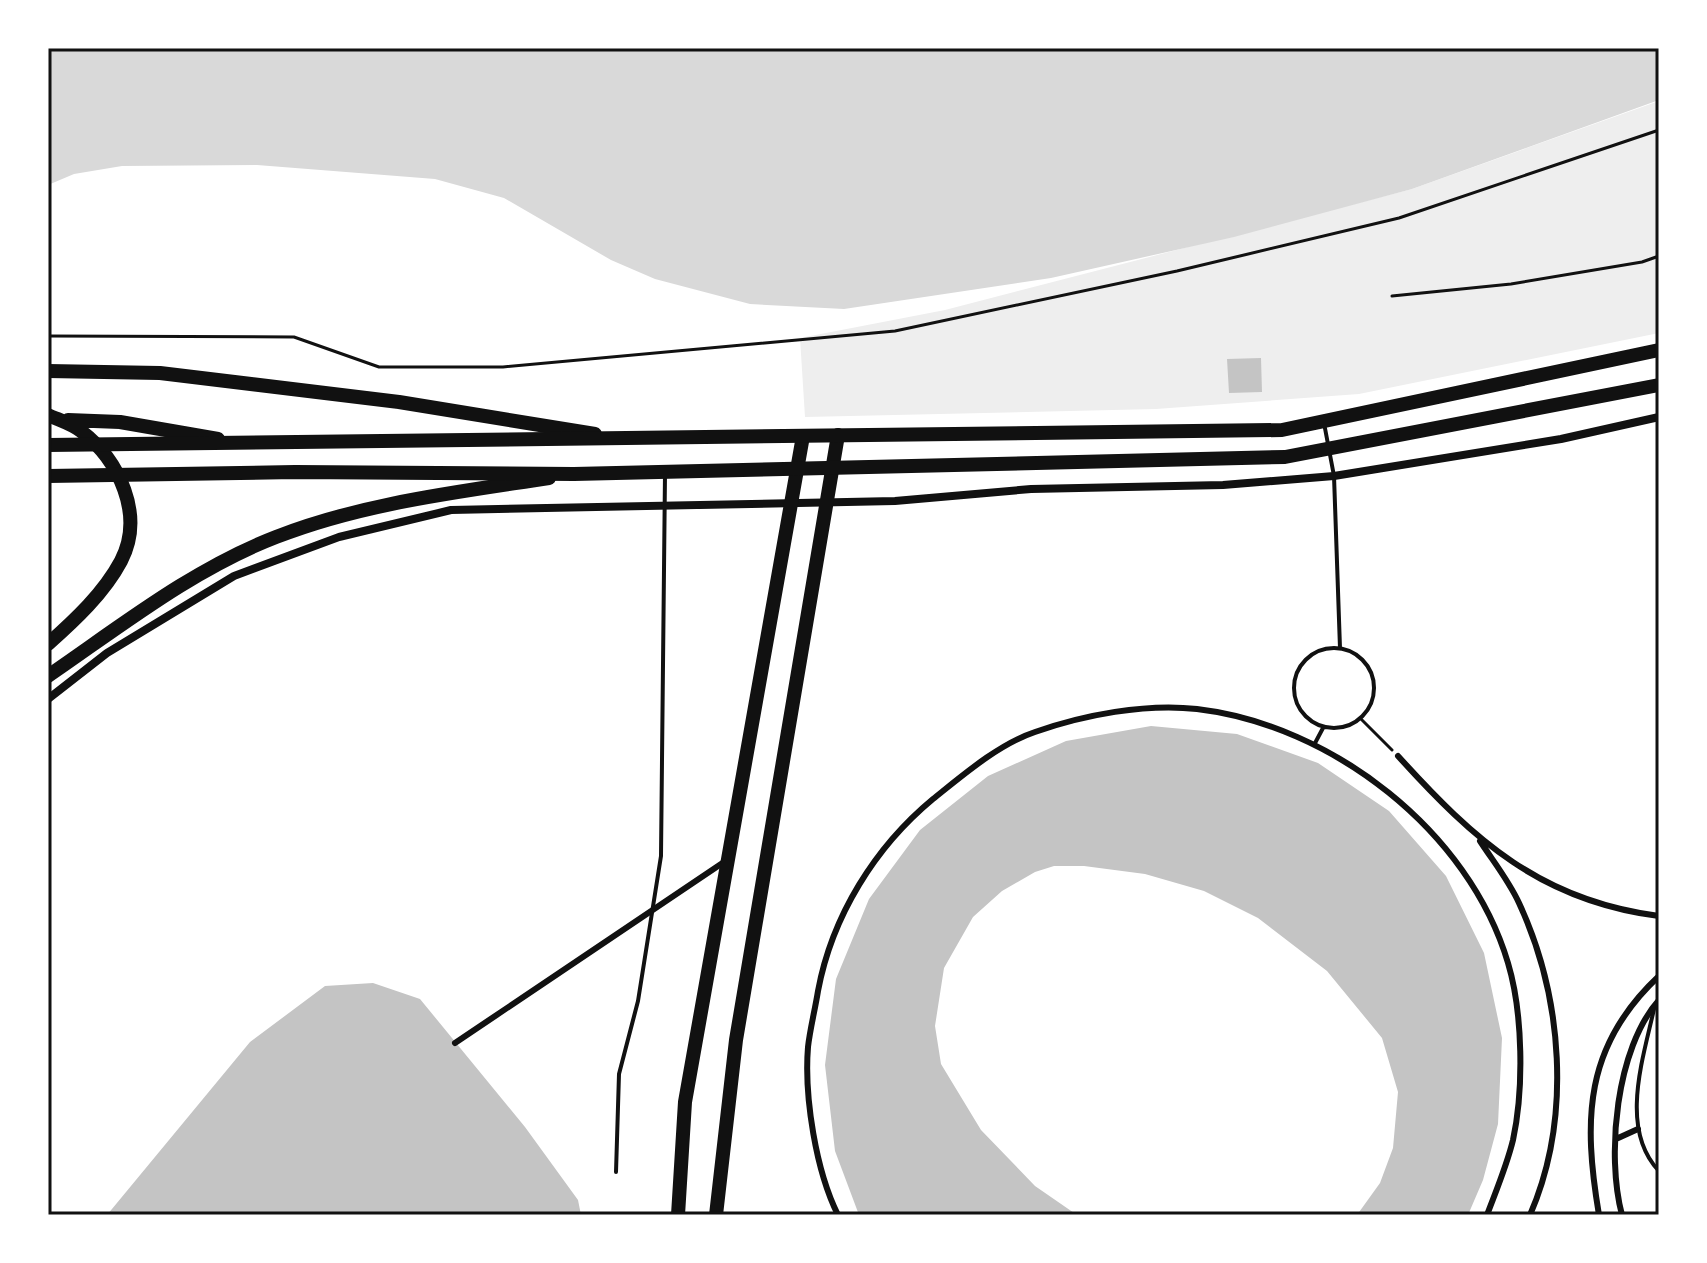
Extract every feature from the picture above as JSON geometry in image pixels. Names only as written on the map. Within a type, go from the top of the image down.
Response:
[{"type":"main road","points":[[48,445],[1282,430],[1659,350]]},
{"type":"main road","points":[[48,371],[160,373],[399,402],[619,438]]},
{"type":"main road","points":[[48,476],[295,472],[574,474],[1285,457],[1659,385]]},
{"type":"main road","points":[[48,417],[120,422],[242,444]]},
{"type":"main road","points":[[48,417],[79,429],[104,452],[126,491],[130,522],[122,558],[103,590],[48,644]]},
{"type":"main road","points":[[716,1215],[736,1040],[838,435]]},
{"type":"main road","points":[[678,1215],[685,1102],[803,436]]},
{"type":"main road","points":[[48,676],[176,587],[275,537],[360,510],[574,474]]},
{"type":"street","points":[[48,699],[119,646],[224,582],[339,537],[451,510],[895,501],[1031,489],[1223,485],[1334,476],[1561,439],[1659,417]]},
{"type":"street","points":[[838,1215],[812,1129],[808,1049],[823,964],[857,886],[903,824],[964,774],[1033,732],[1140,709],[1197,709],[1272,727],[1351,764],[1406,804],[1472,882],[1508,963],[1521,1044],[1513,1139],[1487,1215]]},
{"type":"street","points":[[1398,756],[1480,841],[1518,901],[1547,977],[1557,1054],[1554,1130],[1530,1215]]},
{"type":"street","points":[[1480,841],[1535,876],[1579,897],[1659,916]]},
{"type":"street","points":[[455,1043],[727,860]]},
{"type":"street","points":[[1598,1215],[1590,1153],[1591,1096],[1609,1042],[1635,998],[1659,976]]},
{"type":"street","points":[[1622,1215],[1615,1120],[1626,1062],[1657,1002]]},
{"type":"street","points":[[1616,1139],[1638,1129]]},
{"type":"lane","points":[[1324,421],[1334,476],[1340,648]]},
{"type":"lane","points":[[616,1172],[619,1074],[638,1001],[661,856],[665,471]]},
{"type":"lane","points":[[1327,648],[1340,648],[1363,660],[1374,683],[1374,697],[1361,719],[1337,729],[1323,728],[1301,713],[1293,687],[1303,662],[1327,648]]},
{"type":"lane","points":[[1314,745],[1323,728]]},
{"type":"lane","points":[[1657,1002],[1638,1083],[1638,1129],[1652,1164],[1659,1171]]},
{"type":"path","points":[[48,336],[294,337],[379,367],[472,367],[698,351],[895,331],[1177,271],[1399,218],[1659,130]]},
{"type":"path","points":[[1392,296],[1511,284],[1642,262],[1659,256]]},
{"type":"path","points":[[1361,719],[1398,756]]},
{"type":"shaded area","points":[[48,48],[1659,48],[1659,100],[1412,189],[1234,237],[1051,278],[844,309],[750,304],[655,279],[611,260],[504,198],[435,179],[257,165],[122,166],[74,174],[48,185]]},
{"type":"shaded area","points":[[1659,101],[1659,333],[1359,394],[1156,409],[805,417],[800,338],[945,310],[1412,189]]},
{"type":"building","points":[[1261,358],[1262,392],[1229,393],[1227,359]]},
{"type":"building","points":[[1151,726],[1237,734],[1318,763],[1389,811],[1446,876],[1484,953],[1502,1038],[1498,1124],[1483,1180],[1468,1215],[1357,1215],[1380,1183],[1393,1148],[1398,1092],[1382,1038],[1327,971],[1258,918],[1204,891],[1145,874],[1084,866],[1054,866],[1035,872],[1002,891],[973,917],[944,968],[935,1026],[941,1064],[981,1130],[1035,1186],[1077,1215],[859,1215],[835,1151],[825,1065],[836,979],[869,899],[920,830],[988,776],[1066,741]]},
{"type":"building","points":[[373,983],[420,999],[525,1127],[578,1200],[581,1215],[107,1215],[250,1042],[325,986]]}]
